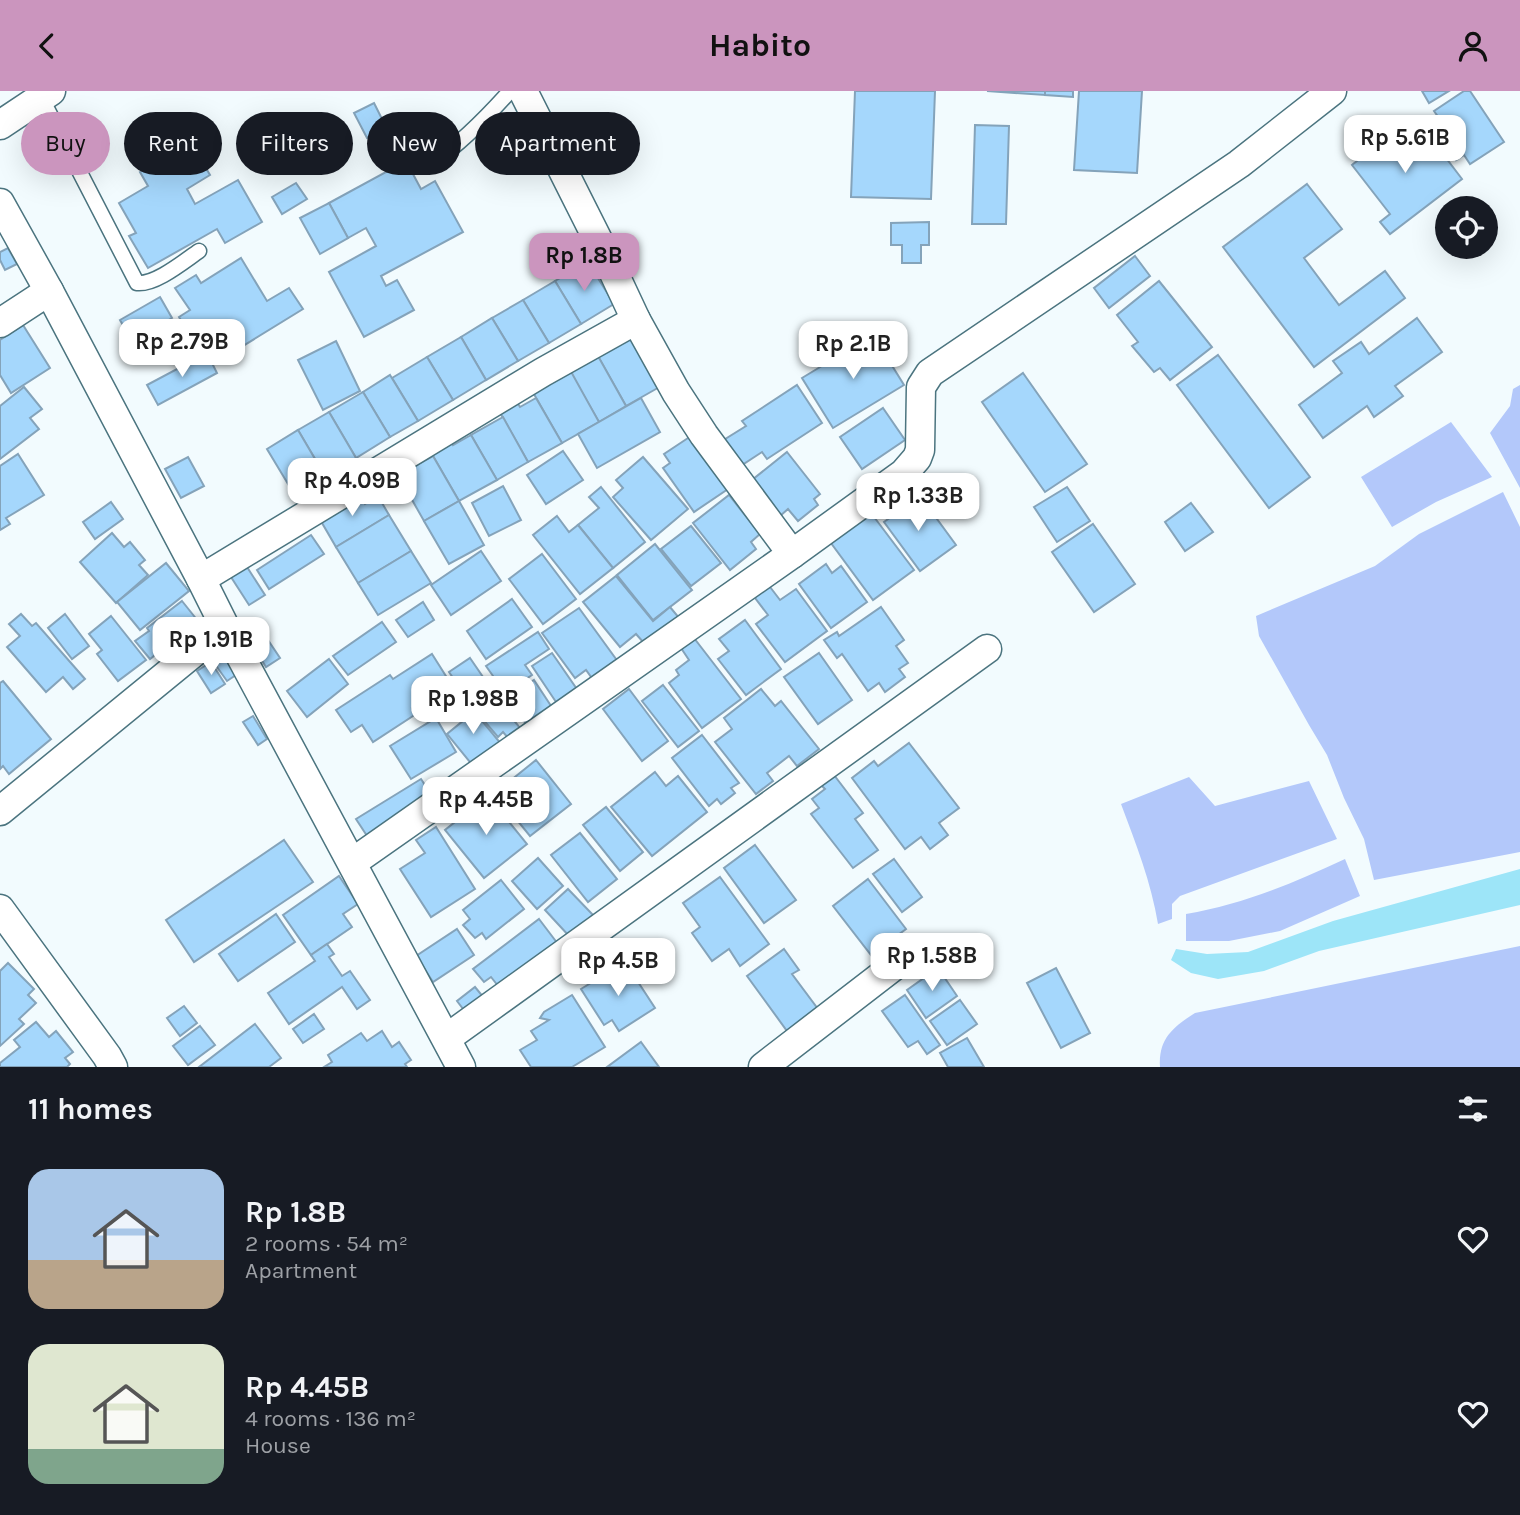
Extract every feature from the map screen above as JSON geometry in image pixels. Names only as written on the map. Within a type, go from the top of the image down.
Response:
[{"type":"street","points":[[523,91],[636,320],[676,392],[704,435],[792,554]]},
{"type":"street","points":[[353,862],[904,473],[917,459],[920,450],[921,387],[930,373],[1239,163],[1332,91]]},
{"type":"street","points":[[0,125],[46,94]]},
{"type":"street","points":[[0,203],[461,1067]]},
{"type":"street","points":[[0,323],[49,291]]},
{"type":"street","points":[[201,579],[543,372],[636,320]]},
{"type":"street","points":[[0,811],[225,627]]},
{"type":"street","points":[[447,1038],[987,649]]},
{"type":"street","points":[[0,909],[113,1067]]},
{"type":"street","points":[[762,1067],[911,953]]},
{"type":"lane","points":[[461,141],[485,120],[510,91]]},
{"type":"lane","points":[[46,94],[137,283],[146,284],[199,251]]},
{"type":"shaded area","points":[[1520,385],[1520,488],[1490,433],[1510,406],[1513,389]]},
{"type":"shaded area","points":[[1451,422],[1492,477],[1436,502],[1392,527],[1361,477]]},
{"type":"shaded area","points":[[1503,492],[1520,527],[1520,852],[1374,880],[1364,839],[1327,755],[1259,636],[1256,616],[1375,566],[1419,534]]},
{"type":"shaded area","points":[[1189,777],[1215,806],[1309,781],[1337,839],[1180,896],[1172,904],[1172,919],[1158,924],[1147,878],[1121,804]]},
{"type":"shaded area","points":[[1345,859],[1360,896],[1280,931],[1229,941],[1186,941],[1186,914],[1228,905],[1268,892]]},
{"type":"shaded area","points":[[1520,869],[1520,905],[1319,951],[1264,971],[1218,979],[1191,973],[1171,960],[1176,949],[1207,954],[1248,952],[1333,921]]},
{"type":"shaded area","points":[[1520,946],[1520,1067],[1160,1067],[1164,1041],[1180,1023],[1195,1013]]},
{"type":"building","points":[[855,91],[935,91],[931,199],[851,197]]},
{"type":"building","points":[[987,91],[1045,91],[1045,95]]},
{"type":"building","points":[[1045,91],[1073,91],[1073,97],[1045,95]]},
{"type":"building","points":[[1079,91],[1142,91],[1137,173],[1074,170]]},
{"type":"building","points":[[1422,91],[1449,91],[1429,103]]},
{"type":"building","points":[[1464,91],[1470,91],[1504,142],[1470,164],[1464,155],[1456,160],[1448,147],[1456,142],[1434,111]]},
{"type":"building","points":[[374,103],[378,112],[367,112],[367,138],[354,113]]},
{"type":"building","points":[[975,125],[1009,126],[1006,224],[972,224]]},
{"type":"building","points":[[1401,127],[1417,147],[1430,137],[1462,179],[1440,196],[1435,196],[1435,200],[1390,234],[1380,222],[1390,214],[1352,165],[1368,152],[1364,147],[1388,128],[1392,133]]},
{"type":"building","points":[[142,175],[210,175],[187,189],[195,204],[238,180],[262,222],[225,243],[217,229],[148,268],[129,236],[136,233],[119,203],[148,186]]},
{"type":"building","points":[[380,175],[414,175],[421,189],[435,181],[463,232],[381,276],[386,286],[397,280],[414,310],[364,337],[329,272],[376,246],[366,228],[348,238],[329,203]]},
{"type":"building","points":[[296,183],[307,199],[282,214],[272,197]]},
{"type":"building","points":[[1307,184],[1342,229],[1304,258],[1339,305],[1385,271],[1405,298],[1314,367],[1223,247]]},
{"type":"building","points":[[329,203],[348,238],[320,254],[300,218]]},
{"type":"building","points":[[929,222],[929,245],[921,245],[921,263],[902,263],[902,245],[891,245],[891,223]]},
{"type":"building","points":[[8,248],[17,264],[5,270],[0,260],[0,252]]},
{"type":"building","points":[[1135,256],[1150,276],[1109,308],[1094,288]]},
{"type":"building","points":[[241,258],[267,301],[289,288],[303,309],[217,362],[207,346],[200,350],[197,346],[179,357],[164,333],[182,322],[179,317],[190,310],[175,288],[196,275],[201,283]]},
{"type":"building","points":[[588,262],[614,304],[581,324],[555,281]]},
{"type":"building","points":[[555,281],[581,324],[549,343],[523,300]]},
{"type":"building","points":[[1159,281],[1212,347],[1170,380],[1160,368],[1154,372],[1132,346],[1138,342],[1117,315]]},
{"type":"building","points":[[160,297],[172,318],[132,341],[120,320]]},
{"type":"building","points":[[523,300],[549,343],[518,361],[492,318]]},
{"type":"building","points":[[492,318],[518,361],[486,380],[461,337]]},
{"type":"building","points":[[1417,318],[1442,352],[1395,386],[1403,396],[1374,417],[1367,406],[1323,438],[1299,405],[1342,373],[1333,361],[1361,342],[1369,354]]},
{"type":"building","points":[[23,325],[50,368],[11,393],[0,375],[0,340]]},
{"type":"building","points":[[632,331],[663,385],[626,406],[595,351]]},
{"type":"building","points":[[873,335],[904,385],[833,428],[802,378]]},
{"type":"building","points":[[461,337],[486,380],[453,400],[427,357]]},
{"type":"building","points":[[336,341],[360,391],[323,410],[298,360]]},
{"type":"building","points":[[207,353],[217,373],[158,405],[147,385]]},
{"type":"building","points":[[1218,355],[1310,477],[1269,508],[1177,385]]},
{"type":"building","points":[[598,356],[626,406],[599,422],[570,372]]},
{"type":"building","points":[[427,357],[453,400],[418,421],[392,378]]},
{"type":"building","points":[[569,368],[599,422],[562,443],[531,389]]},
{"type":"building","points":[[1023,373],[1087,464],[1045,492],[982,402]]},
{"type":"building","points":[[390,375],[418,421],[390,437],[363,392]]},
{"type":"building","points":[[797,385],[822,423],[767,459],[762,452],[739,467],[722,441],[746,426],[742,421]]},
{"type":"building","points":[[24,387],[42,409],[30,418],[39,429],[0,459],[0,406]]},
{"type":"building","points":[[363,392],[390,437],[356,458],[329,412]]},
{"type":"building","points":[[536,398],[562,443],[528,462],[498,409],[515,399],[520,407]]},
{"type":"building","points":[[641,398],[660,432],[597,468],[578,434]]},
{"type":"building","points":[[883,408],[905,440],[862,469],[840,437]]},
{"type":"building","points":[[329,412],[356,458],[325,476],[298,430]]},
{"type":"building","points":[[503,417],[528,462],[497,480],[471,435]]},
{"type":"building","points":[[298,430],[325,476],[303,489],[300,484],[291,489],[267,449]]},
{"type":"building","points":[[694,434],[731,487],[694,512],[663,468],[670,463],[664,454]]},
{"type":"building","points":[[471,435],[497,480],[459,501],[429,449],[449,437],[453,445]]},
{"type":"building","points":[[563,451],[583,480],[546,504],[527,475]]},
{"type":"building","points":[[787,452],[820,494],[814,499],[818,505],[798,521],[788,509],[780,516],[752,480]]},
{"type":"building","points":[[18,454],[44,495],[6,518],[10,524],[0,530],[0,466]]},
{"type":"building","points":[[433,456],[459,501],[424,521],[398,475]]},
{"type":"building","points":[[188,457],[204,486],[181,498],[165,469]]},
{"type":"building","points":[[643,457],[688,509],[651,540],[613,497],[623,488],[616,480]]},
{"type":"building","points":[[503,486],[521,520],[489,536],[472,503]]},
{"type":"building","points":[[601,487],[645,542],[613,568],[578,525],[599,508],[589,497]]},
{"type":"building","points":[[1067,487],[1090,521],[1057,542],[1034,507]]},
{"type":"building","points":[[358,493],[365,504],[378,496],[389,515],[336,547],[318,516]]},
{"type":"building","points":[[729,495],[760,534],[751,542],[756,549],[730,570],[693,523]]},
{"type":"building","points":[[902,496],[914,512],[926,504],[956,545],[920,571],[884,522],[891,517],[885,509]]},
{"type":"building","points":[[459,501],[484,545],[449,564],[424,521]]},
{"type":"building","points":[[111,502],[123,519],[95,539],[83,522]]},
{"type":"building","points":[[1191,503],[1213,532],[1185,551],[1165,522]]},
{"type":"building","points":[[868,509],[914,570],[873,600],[828,539]]},
{"type":"building","points":[[389,515],[411,551],[358,583],[336,547]]},
{"type":"building","points":[[557,516],[569,532],[578,525],[613,568],[580,594],[533,535]]},
{"type":"building","points":[[1093,524],[1135,584],[1094,612],[1052,552]]},
{"type":"building","points":[[691,526],[721,563],[691,586],[661,549]]},
{"type":"building","points":[[112,533],[124,547],[130,542],[145,560],[139,565],[148,575],[116,603],[80,562]]},
{"type":"building","points":[[311,535],[324,554],[269,589],[257,570]]},
{"type":"building","points":[[655,544],[692,590],[653,620],[617,575]]},
{"type":"building","points":[[411,551],[431,583],[378,615],[358,583]]},
{"type":"building","points":[[481,551],[501,581],[451,615],[431,585]]},
{"type":"building","points":[[542,554],[576,599],[543,624],[509,579]]},
{"type":"building","points":[[166,563],[189,591],[140,630],[117,602]]},
{"type":"building","points":[[826,564],[832,573],[841,566],[867,602],[831,628],[799,584]]},
{"type":"building","points":[[247,567],[265,595],[249,605],[231,577]]},
{"type":"building","points":[[616,576],[653,621],[670,607],[685,625],[652,652],[636,634],[620,647],[583,602]]},
{"type":"building","points":[[767,583],[780,600],[796,589],[827,631],[785,662],[756,624],[768,615],[752,594]]},
{"type":"building","points":[[512,599],[532,627],[486,659],[467,631]]},
{"type":"building","points":[[182,601],[198,621],[150,659],[135,641],[149,631],[147,628]]},
{"type":"building","points":[[423,602],[434,620],[408,637],[396,620]]},
{"type":"building","points":[[881,607],[904,640],[896,646],[908,663],[899,669],[905,677],[885,692],[879,683],[868,691],[842,654],[837,658],[824,640],[837,632],[839,636]]},
{"type":"building","points":[[579,608],[624,670],[599,688],[586,670],[575,678],[542,633]]},
{"type":"building","points":[[21,614],[32,626],[36,623],[85,679],[73,689],[63,677],[46,692],[7,647],[20,636],[9,624]]},
{"type":"building","points":[[65,614],[89,646],[72,659],[48,628]]},
{"type":"building","points":[[111,616],[146,660],[118,681],[97,654],[102,650],[89,634]]},
{"type":"building","points":[[745,620],[781,669],[746,695],[718,659],[729,651],[719,639]]},
{"type":"building","points":[[382,622],[396,642],[348,675],[333,656]]},
{"type":"building","points":[[538,632],[549,649],[525,665],[532,675],[505,693],[486,666]]},
{"type":"building","points":[[266,637],[280,658],[266,667],[253,646]]},
{"type":"building","points":[[694,638],[741,699],[702,728],[669,683],[679,675],[676,670],[689,660],[681,648]]},
{"type":"building","points":[[225,651],[239,673],[227,681],[212,660]]},
{"type":"building","points":[[552,653],[581,695],[560,708],[532,666]]},
{"type":"building","points":[[819,653],[852,700],[818,724],[784,677]]},
{"type":"building","points":[[432,654],[456,692],[433,707],[427,698],[412,708],[416,714],[373,742],[362,725],[351,732],[336,710],[390,675],[393,679]]},
{"type":"building","points":[[470,658],[483,677],[462,691],[449,672]]},
{"type":"building","points":[[329,659],[348,684],[307,717],[287,691]]},
{"type":"building","points":[[211,662],[225,684],[211,693],[197,671]]},
{"type":"building","points":[[534,680],[555,712],[529,729],[509,697]]},
{"type":"building","points":[[3,681],[51,739],[9,774],[3,766],[0,769],[0,683]]},
{"type":"building","points":[[663,685],[699,731],[678,747],[642,701]]},
{"type":"building","points":[[486,687],[521,729],[509,739],[503,732],[498,737],[468,702]]},
{"type":"building","points":[[629,689],[668,741],[642,761],[603,709]]},
{"type":"building","points":[[761,689],[775,706],[781,701],[819,749],[797,766],[789,756],[767,773],[773,781],[756,794],[715,742],[732,729],[724,718]]},
{"type":"building","points":[[464,699],[502,745],[474,767],[447,734],[464,720],[453,707]]},
{"type":"building","points":[[253,716],[267,739],[258,745],[243,722]]},
{"type":"building","points":[[436,718],[456,752],[411,779],[390,746]]},
{"type":"building","points":[[702,735],[739,783],[731,788],[735,793],[721,804],[717,799],[709,806],[672,758]]},
{"type":"building","points":[[909,743],[959,808],[939,823],[948,835],[930,849],[921,837],[905,849],[852,778],[874,761],[878,766]]},
{"type":"building","points":[[536,760],[571,804],[530,836],[495,793]]},
{"type":"building","points":[[655,772],[666,786],[678,776],[707,812],[652,856],[611,807]]},
{"type":"building","points":[[834,775],[863,813],[855,819],[878,850],[853,868],[811,814],[819,808],[812,799],[825,789],[821,785]]},
{"type":"building","points":[[421,779],[436,802],[371,842],[356,819]]},
{"type":"building","points":[[488,796],[527,844],[484,878],[445,830]]},
{"type":"building","points":[[606,807],[643,852],[620,871],[583,825]]},
{"type":"building","points":[[436,827],[475,889],[431,917],[400,869],[425,853],[416,840]]},
{"type":"building","points":[[580,833],[617,879],[588,902],[551,855]]},
{"type":"building","points":[[284,840],[313,882],[194,962],[166,920]]},
{"type":"building","points":[[755,845],[796,900],[764,923],[724,868]]},
{"type":"building","points":[[538,858],[563,886],[537,909],[512,881]]},
{"type":"building","points":[[894,859],[922,897],[902,912],[873,874]]},
{"type":"building","points":[[339,876],[358,904],[343,914],[352,927],[311,955],[283,915]]},
{"type":"building","points":[[720,877],[769,944],[740,966],[729,949],[712,961],[692,933],[700,927],[683,903]]},
{"type":"building","points":[[868,879],[906,929],[871,955],[833,906]]},
{"type":"building","points":[[501,880],[524,909],[486,939],[482,933],[475,938],[463,925],[470,919],[463,910]]},
{"type":"building","points":[[568,889],[593,915],[570,937],[545,910]]},
{"type":"building","points":[[276,914],[295,942],[238,981],[219,954]]},
{"type":"building","points":[[539,919],[561,948],[503,992],[491,977],[484,982],[473,969]]},
{"type":"building","points":[[457,929],[474,955],[433,982],[416,956]]},
{"type":"building","points":[[327,944],[334,954],[329,957],[342,976],[350,971],[370,1000],[357,1009],[342,987],[289,1024],[268,993],[315,961],[311,955]]},
{"type":"building","points":[[784,949],[799,970],[792,974],[818,1009],[787,1031],[747,976]]},
{"type":"building","points":[[625,962],[655,1008],[619,1031],[612,1020],[604,1025],[581,989]]},
{"type":"building","points":[[8,963],[34,989],[28,995],[36,1003],[19,1019],[24,1024],[0,1046],[0,971]]},
{"type":"building","points":[[938,968],[957,996],[926,1018],[907,990]]},
{"type":"building","points":[[1056,968],[1090,1033],[1061,1048],[1027,983]]},
{"type":"building","points":[[475,987],[489,1004],[470,1018],[457,1001]]},
{"type":"building","points":[[572,995],[605,1047],[572,1067],[531,1067],[520,1050],[537,1040],[531,1031],[549,1020],[540,1018],[544,1012]]},
{"type":"building","points":[[905,995],[940,1045],[927,1054],[918,1041],[908,1047],[882,1011]]},
{"type":"building","points":[[960,1000],[977,1024],[947,1045],[930,1021]]},
{"type":"building","points":[[184,1006],[197,1023],[180,1036],[167,1018]]},
{"type":"building","points":[[314,1014],[324,1029],[303,1043],[293,1029]]},
{"type":"building","points":[[36,1022],[49,1037],[56,1031],[73,1052],[65,1058],[70,1064],[67,1067],[0,1067],[0,1063],[20,1047],[14,1040]]},
{"type":"building","points":[[255,1024],[281,1058],[269,1067],[199,1067]]},
{"type":"building","points":[[200,1026],[215,1045],[188,1065],[173,1046]]},
{"type":"building","points":[[382,1031],[392,1047],[399,1042],[411,1060],[405,1064],[407,1067],[324,1067],[332,1062],[328,1055],[361,1033],[367,1041]]},
{"type":"building","points":[[967,1038],[984,1067],[948,1067],[940,1053]]},
{"type":"building","points":[[641,1042],[659,1067],[607,1067]]}]
